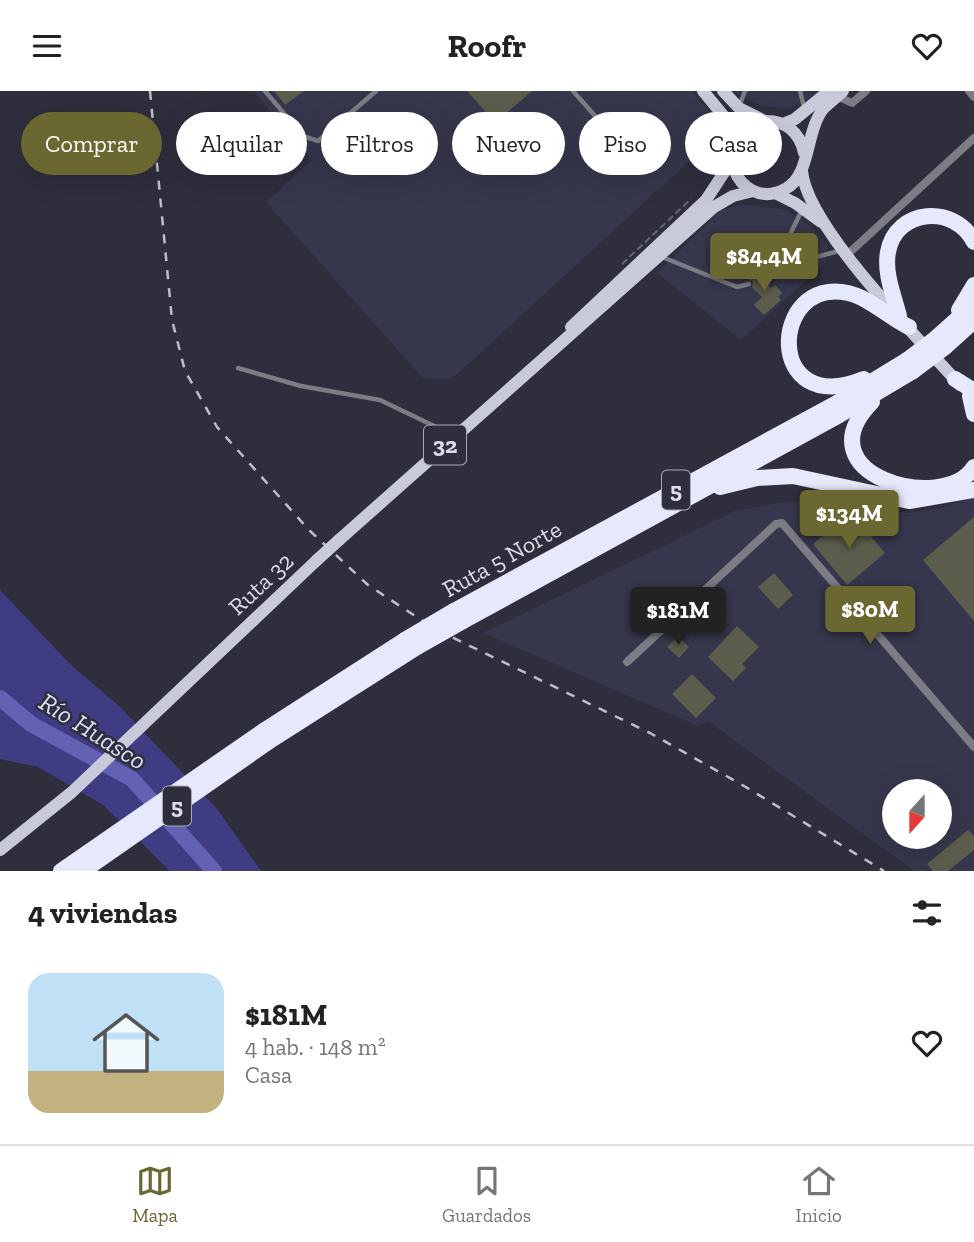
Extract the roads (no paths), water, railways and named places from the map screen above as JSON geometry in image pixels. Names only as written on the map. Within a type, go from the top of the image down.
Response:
[{"type":"highway","points":[[904,322],[887,259],[893,238],[903,227],[922,216],[944,216],[962,226],[974,242]]},
{"type":"highway","points":[[943,338],[974,285]]},
{"type":"highway","points":[[904,322],[862,298],[841,292],[827,292],[808,301],[791,323],[788,342],[792,362],[804,378],[816,384],[846,385],[905,366]]},
{"type":"highway","name":"Ruta 5 Norte","points":[[61,871],[411,643],[905,366],[943,338],[974,304]]},
{"type":"highway","name":"Ruta 5 Norte","points":[[943,338],[971,325]]},
{"type":"highway","name":"Ruta 5 Norte","points":[[458,616],[672,505],[890,386],[905,366]]},
{"type":"highway","points":[[955,379],[973,396],[974,414]]},
{"type":"highway","points":[[890,386],[871,403],[856,422],[852,442],[862,467],[884,481],[934,487],[957,482],[974,467]]},
{"type":"highway","points":[[672,505],[733,483],[770,476],[806,477],[909,501],[974,490]]},
{"type":"highway","name":"Ruta 5 Norte","points":[[83,871],[267,736]]},
{"type":"main road","points":[[703,91],[720,112]]},
{"type":"main road","points":[[723,91],[738,108],[746,112]]},
{"type":"main road","points":[[804,153],[798,136],[783,124],[837,92]]},
{"type":"main road","points":[[837,92],[823,110],[804,153],[802,171],[808,194],[846,252],[955,379]]},
{"type":"main road","points":[[775,193],[789,187],[802,171]]},
{"type":"main road","name":"Ruta 32","points":[[657,253],[712,194],[723,175]]},
{"type":"main road","points":[[736,175],[753,191]]},
{"type":"main road","name":"Ruta 32","points":[[0,850],[72,792],[317,560],[551,350],[587,310],[714,207],[733,196],[753,191]]},
{"type":"main road","name":"32","points":[[753,191],[775,193]]},
{"type":"main road","points":[[775,193],[803,208],[829,229]]},
{"type":"street","points":[[837,92],[852,103],[866,91]]},
{"type":"street","points":[[969,91],[974,97]]},
{"type":"street","points":[[846,252],[974,138]]},
{"type":"street","points":[[627,661],[776,524],[782,523],[974,747]]},
{"type":"lane","points":[[265,91],[303,136],[318,141],[376,91]]},
{"type":"lane","points":[[573,91],[592,112]]},
{"type":"lane","points":[[738,108],[745,91]]},
{"type":"lane","points":[[800,91],[803,113]]},
{"type":"lane","points":[[759,275],[779,257],[803,208]]},
{"type":"lane","points":[[779,257],[797,262],[846,252]]},
{"type":"lane","points":[[657,253],[740,288],[749,284]]},
{"type":"lane","points":[[716,278],[749,254],[758,254],[771,264]]},
{"type":"lane","points":[[238,368],[301,386],[380,400],[455,436]]},
{"type":"waterway","name":"Río Huasco","points":[[0,698],[31,724],[132,779],[214,871]]},
{"type":"railway","points":[[150,91],[172,320],[185,371],[217,427],[309,530],[368,585],[435,629],[650,733],[884,871]]}]
